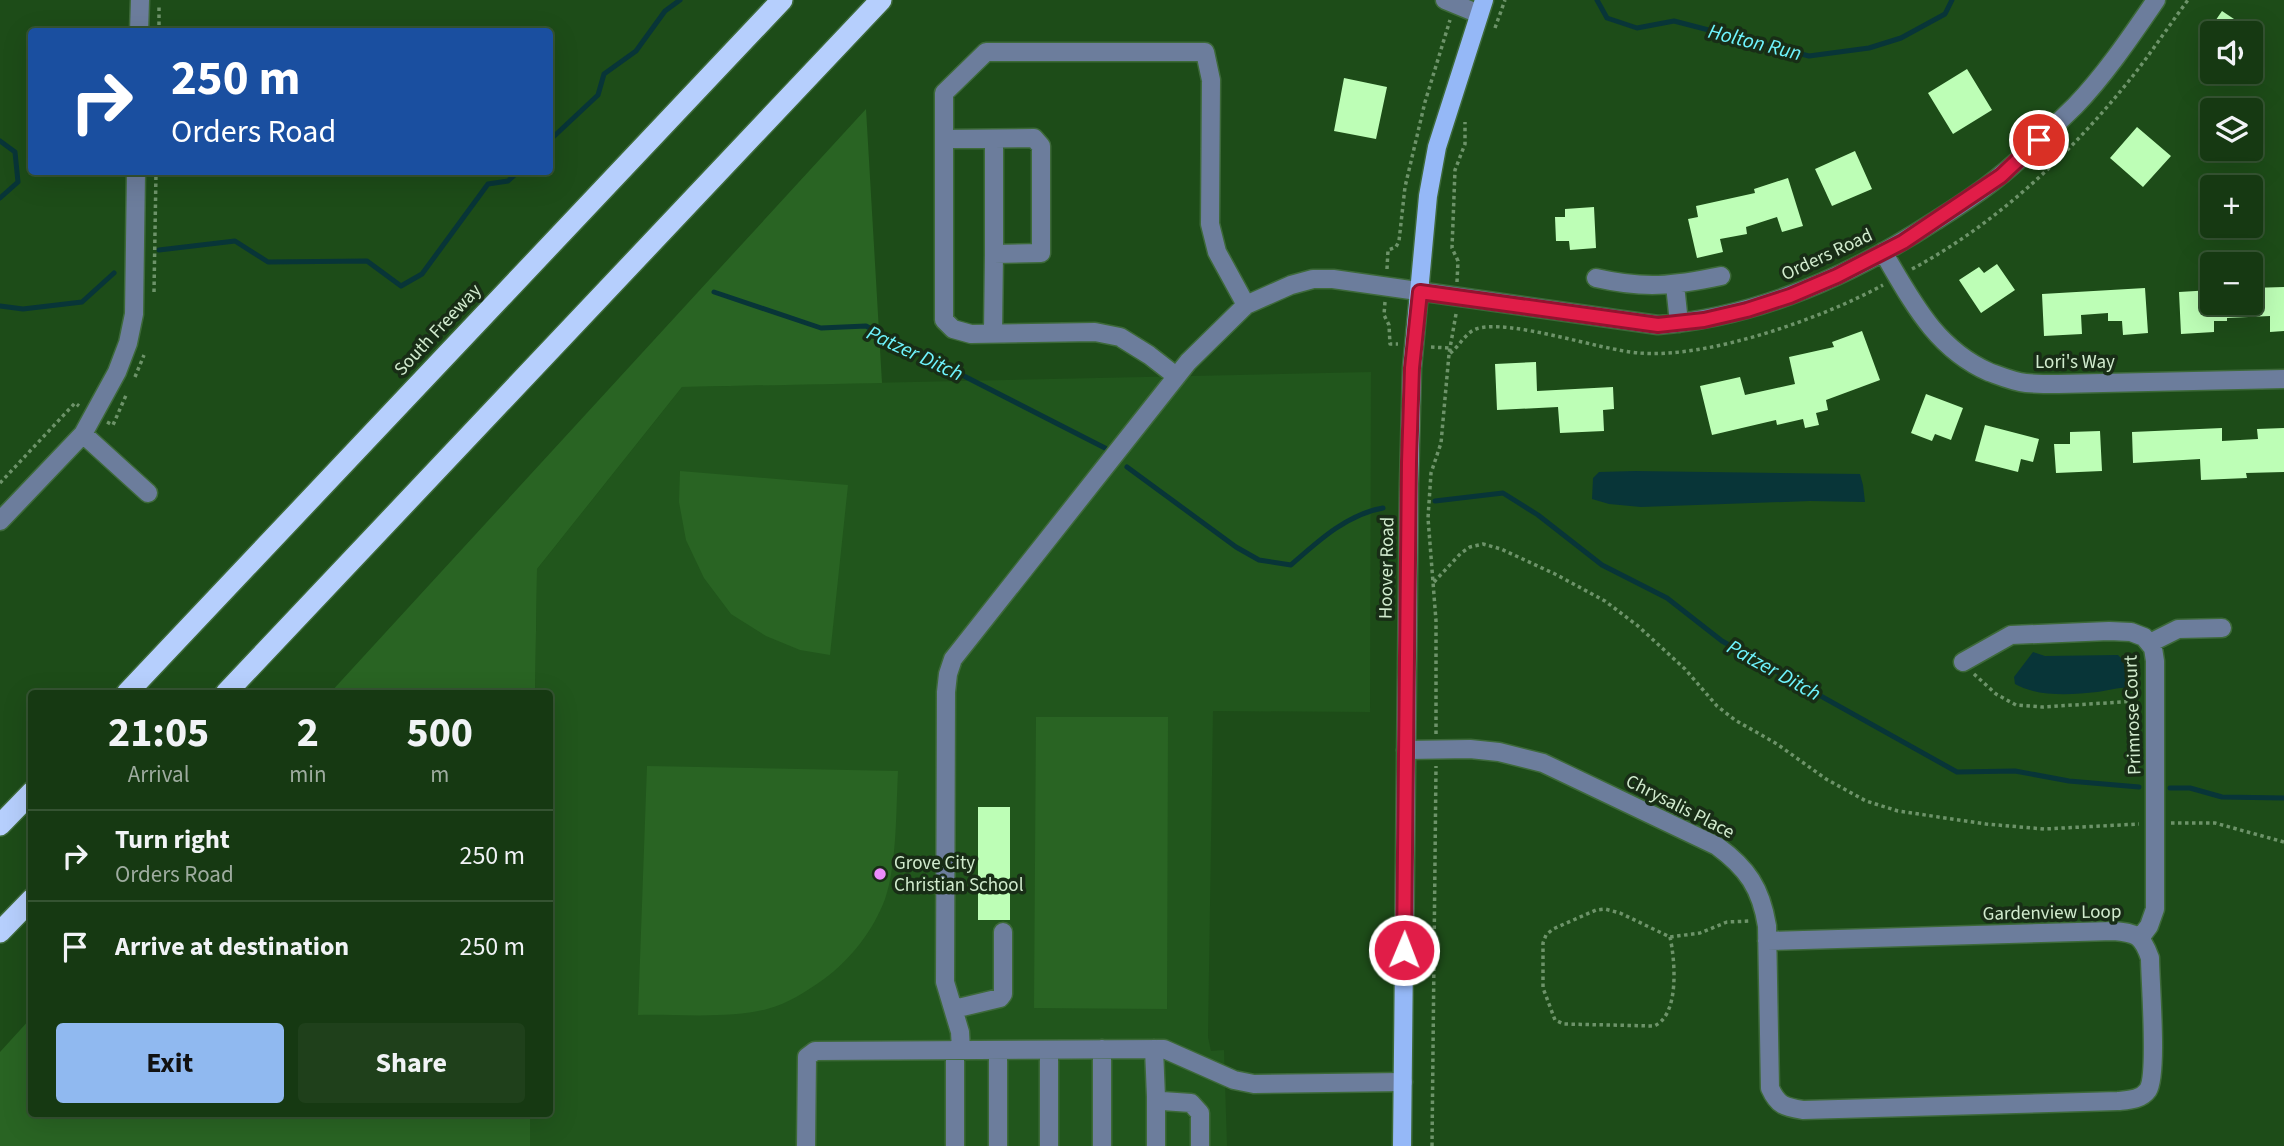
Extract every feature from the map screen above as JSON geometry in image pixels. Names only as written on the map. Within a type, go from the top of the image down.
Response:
[{"type":"highway","name":"South Freeway","points":[[130,690],[782,0]]},
{"type":"highway","points":[[229,690],[881,0]]},
{"type":"highway","points":[[0,825],[28,796]]},
{"type":"highway","points":[[0,932],[28,903]]},
{"type":"main road","name":"Hoover Road","points":[[1402,1146],[1412,368],[1432,172],[1437,147],[1482,7]]},
{"type":"street","points":[[139,28],[140,0]]},
{"type":"street","points":[[1445,0],[1482,7]]},
{"type":"street","name":"Orders Road","points":[[1246,305],[1291,285],[1313,279],[1333,279],[1658,325],[1747,310],[1790,296],[1837,276],[1903,242],[2001,176],[2077,104],[2156,0]]},
{"type":"street","points":[[955,1146],[960,1032],[945,982],[946,692],[953,659],[1176,376],[1246,305],[1217,252],[1210,224],[1211,80],[1205,52],[986,52],[944,93],[944,320],[953,329],[971,334],[1095,332],[1120,337],[1176,376]]},
{"type":"street","points":[[946,139],[1034,138],[1041,146],[1041,253],[994,254]]},
{"type":"street","points":[[993,333],[994,139]]},
{"type":"street","points":[[0,522],[83,434],[117,372],[128,343],[134,314],[136,175]]},
{"type":"street","name":"Lori's Way","points":[[1883,252],[1928,324],[1951,350],[1975,365],[2023,383],[2284,379]]},
{"type":"street","points":[[1596,278],[1642,286],[1675,285],[1721,276]]},
{"type":"street","points":[[1675,285],[1679,323]]},
{"type":"street","points":[[83,434],[148,493]]},
{"type":"street","points":[[2150,643],[2178,629],[2222,628]]},
{"type":"street","name":"Primrose Court","points":[[1963,663],[2011,635],[2131,632],[2150,643],[2155,661],[2155,908],[2140,938]]},
{"type":"street","name":"Chrysalis Place","points":[[1406,750],[1489,751],[1543,763],[1717,846],[1735,860],[1752,880],[1763,903],[1766,920],[1769,1072],[1770,1088],[1776,1100]]},
{"type":"street","name":"Gardenview Loop","points":[[1767,942],[2114,931],[2134,933],[2145,943],[2150,958],[2152,1071],[2148,1090],[2136,1099],[1803,1110],[1787,1107],[1776,1100]]},
{"type":"street","points":[[954,1009],[1000,998],[1003,994],[1003,932]]},
{"type":"street","points":[[1101,1146],[1102,1049]]},
{"type":"street","points":[[1154,1049],[1156,1146]]},
{"type":"street","points":[[806,1146],[807,1057],[815,1051],[1164,1049],[1234,1080],[1254,1084],[1403,1082]]},
{"type":"street","points":[[998,1146],[999,1050]]},
{"type":"street","points":[[1049,1050],[1049,1146]]},
{"type":"street","points":[[1157,1097],[1162,1101],[1191,1103],[1200,1113],[1200,1146]]},
{"type":"path","points":[[159,0],[159,28]]},
{"type":"path","points":[[1494,31],[1505,0]]},
{"type":"path","points":[[1469,110],[1465,123],[1465,144],[1455,170],[1452,248],[1458,261],[1455,326],[1449,354],[1470,332],[1478,328],[1497,327],[1639,353],[1680,352],[1733,343],[1816,315],[1876,289],[1989,220],[2052,165],[2129,81],[2188,0]]},
{"type":"path","points":[[1434,582],[1461,553],[1470,547],[1483,544],[1501,549],[1555,574],[1605,601],[1638,626],[1685,668],[1717,706],[1734,720],[1777,744],[1826,779],[1866,801],[1898,811],[2033,828],[2215,823],[2284,842]]},
{"type":"path","points":[[1963,663],[1996,694],[2016,705],[2042,707],[2155,701]]},
{"type":"path","points":[[1670,937],[1675,989],[1659,1024],[1654,1027],[1564,1024],[1555,1020],[1543,988],[1543,943],[1546,934],[1553,929],[1596,910],[1605,909],[1620,913],[1670,937],[1700,933],[1727,922],[1766,920]]},
{"type":"shaded area","points":[[866,109],[882,383],[682,387],[537,569],[535,690],[333,690]]},
{"type":"shaded area","name":"Grove City Christian School","points":[[1371,372],[1370,712],[1213,711],[1208,1037],[1211,1051],[1224,1050],[1227,1146],[530,1146],[530,1117],[553,1117],[553,690],[535,690],[537,569],[682,387]]},
{"type":"shaded area","points":[[680,471],[848,485],[830,655],[800,650],[766,636],[731,614],[704,578],[686,540],[679,502]]},
{"type":"shaded area","points":[[1036,717],[1168,717],[1167,1009],[1034,1008]]},
{"type":"shaded area","points":[[647,766],[898,771],[894,853],[885,899],[868,933],[843,963],[804,992],[767,1009],[721,1015],[638,1015]]},
{"type":"shaded area","points":[[28,1021],[28,1117],[530,1117],[530,1146],[0,1146],[0,1052]]},
{"type":"water","points":[[1599,472],[1860,474],[1865,502],[1810,501],[1641,507],[1609,504],[1592,499],[1593,478]]},
{"type":"water","points":[[2033,652],[2045,656],[2118,655],[2130,670],[2135,688],[2066,694],[2044,693],[2024,688],[2015,684],[2014,677]]},
{"type":"building","points":[[2222,11],[2237,21],[2215,21]]},
{"type":"building","points":[[1967,69],[1992,110],[1953,134],[1928,93]]},
{"type":"building","points":[[1344,78],[1387,87],[1376,139],[1334,131]]},
{"type":"building","points":[[2137,127],[2171,156],[2143,187],[2110,158]]},
{"type":"building","points":[[1855,151],[1872,189],[1832,206],[1815,169]]},
{"type":"building","points":[[1788,178],[1803,226],[1782,232],[1777,217],[1746,227],[1747,234],[1720,239],[1723,252],[1697,258],[1688,219],[1698,217],[1696,206],[1755,193],[1754,189]]},
{"type":"building","points":[[1594,207],[1596,248],[1570,250],[1569,241],[1556,241],[1555,217],[1565,217],[1565,209]]},
{"type":"building","points":[[1997,264],[2015,290],[1981,313],[1959,280],[1979,267],[1984,273]]},
{"type":"building","points":[[2284,287],[2284,331],[2270,332],[2270,316],[2227,318],[2227,321],[2214,321],[2214,332],[2181,334],[2179,292],[2200,291],[2200,315],[2263,315],[2263,288]]},
{"type":"building","points":[[2145,288],[2148,333],[2123,335],[2122,321],[2108,321],[2108,313],[2081,315],[2082,334],[2044,336],[2042,294]]},
{"type":"building","points":[[1862,331],[1880,380],[1826,400],[1828,410],[1816,413],[1819,425],[1805,428],[1803,419],[1777,425],[1776,420],[1712,435],[1700,386],[1740,377],[1745,395],[1795,384],[1789,357],[1834,347],[1832,342]]},
{"type":"building","points":[[1536,362],[1537,391],[1613,387],[1614,409],[1603,410],[1604,431],[1560,433],[1558,407],[1497,410],[1495,364]]},
{"type":"building","points":[[1926,394],[1963,408],[1951,440],[1935,434],[1932,441],[1911,433]]},
{"type":"building","points":[[1985,425],[2039,439],[2033,462],[2021,459],[2018,472],[1975,461]]},
{"type":"building","points":[[2222,428],[2222,441],[2258,439],[2257,429],[2284,428],[2284,472],[2246,473],[2247,478],[2201,480],[2200,459],[2133,463],[2132,432]]},
{"type":"building","points":[[2100,431],[2102,471],[2056,473],[2054,444],[2070,444],[2070,432]]},
{"type":"building","points":[[978,807],[1010,807],[1010,920],[978,920]]},
{"type":"waterway","name":"Holton Run","points":[[553,137],[598,95],[604,74],[636,51],[665,11],[680,0]]},
{"type":"waterway","name":"Holton Run","points":[[1597,0],[1607,18],[1637,28],[1674,21],[1809,56],[1869,48],[1901,38],[1945,14],[1952,0]]},
{"type":"waterway","name":"Patzer Ditch","points":[[0,141],[15,152],[18,182],[0,198]]},
{"type":"waterway","name":"Patzer Ditch","points":[[159,250],[235,241],[268,262],[367,261],[401,286],[422,274],[488,184],[508,181],[515,175]]},
{"type":"waterway","name":"Patzer Ditch","points":[[0,306],[23,309],[82,302],[114,273]]},
{"type":"waterway","name":"Patzer Ditch","points":[[714,292],[821,328],[866,326],[1105,448]]},
{"type":"waterway","name":"Patzer Ditch","points":[[1127,467],[1236,547],[1259,560],[1291,565],[1322,538],[1345,523],[1357,516],[1383,508]]},
{"type":"waterway","name":"Patzer Ditch","points":[[1435,501],[1503,493],[1538,515],[1602,565],[1667,598],[1722,641],[1957,772],[2015,771],[2069,781],[2139,787]]},
{"type":"waterway","name":"Patzer Ditch","points":[[2170,788],[2190,788],[2222,797],[2284,798]]},
{"type":"place","name":"Grove City Christian School","points":[[880,874]]},
{"type":"route","points":[[1404,950],[1409,462],[1412,368],[1420,292],[1658,325],[1704,320],[1747,310],[1837,276],[1903,242],[2001,176],[2039,140]]}]
